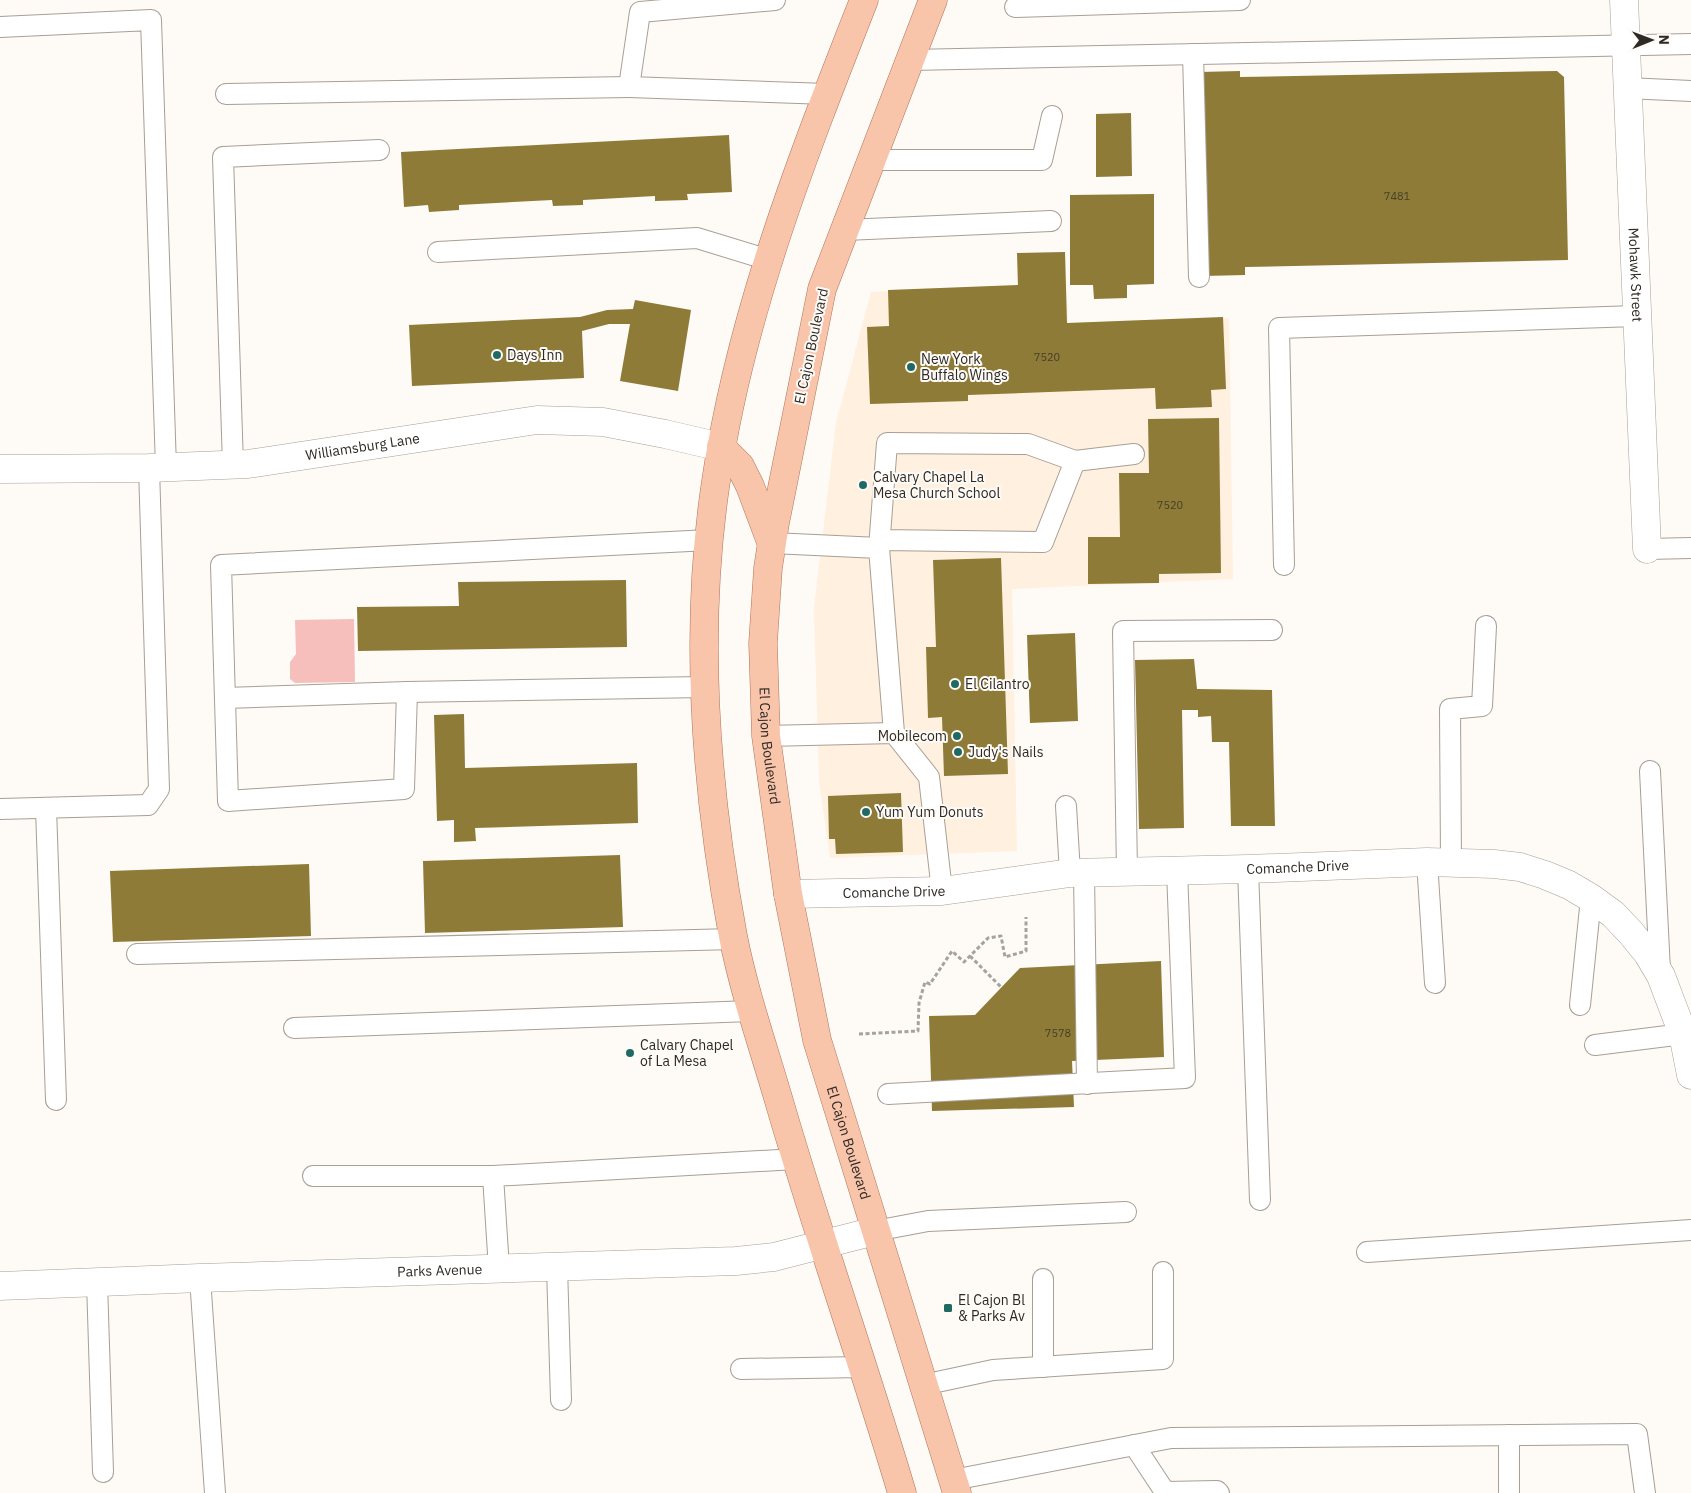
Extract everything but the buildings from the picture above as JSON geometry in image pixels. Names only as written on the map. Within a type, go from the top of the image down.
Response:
[{"type":"main road","points":[[864,0],[827,94],[769,260],[742,353],[721,447],[709,540],[703,624],[704,687],[713,806],[734,938],[751,1011],[902,1493]]},
{"type":"main road","name":"El Cajon Boulevard","points":[[933,0],[822,289],[772,543],[768,568],[763,643],[766,736],[788,894],[818,1040],[875,1231],[955,1486]]},
{"type":"main road","points":[[721,447],[740,466],[750,486],[772,543]]},
{"type":"street","name":"Mohawk Street","points":[[1624,0],[1647,549]]},
{"type":"street","name":"Williamsburg Lane","points":[[0,469],[157,468],[248,464],[537,420],[603,422],[721,447]]},
{"type":"street","name":"Comanche Drive","points":[[788,894],[942,891],[1077,873],[1248,870],[1439,862],[1494,864],[1520,868],[1545,874],[1592,898],[1613,914],[1631,933],[1648,954],[1661,976],[1683,1034],[1691,1075]]},
{"type":"street","name":"Parks Avenue","points":[[0,1286],[736,1261],[774,1257],[875,1231]]},
{"type":"lane","points":[[629,87],[640,12],[775,0]]},
{"type":"lane","points":[[1015,7],[1240,0]]},
{"type":"lane","points":[[0,27],[151,20],[159,789],[148,805],[0,810]]},
{"type":"lane","points":[[911,60],[1691,44]]},
{"type":"lane","points":[[1194,54],[1199,277]]},
{"type":"lane","points":[[226,94],[629,87],[827,94]]},
{"type":"lane","points":[[1628,88],[1691,91]]},
{"type":"lane","points":[[873,160],[1042,160],[1052,116]]},
{"type":"lane","points":[[233,465],[223,157],[379,150]]},
{"type":"lane","points":[[845,230],[1051,221]]},
{"type":"lane","points":[[438,252],[696,238],[769,260]]},
{"type":"lane","points":[[1284,565],[1279,328],[1636,316]]},
{"type":"lane","points":[[942,891],[929,777],[894,733],[879,544],[887,443],[1028,444],[1075,461],[1134,454]]},
{"type":"lane","points":[[772,543],[1043,542],[1075,461]]},
{"type":"lane","points":[[407,692],[404,789],[228,801],[221,565],[709,540]]},
{"type":"lane","points":[[1647,549],[1691,548]]},
{"type":"lane","points":[[1435,983],[1439,862],[1450,709],[1482,706],[1486,626]]},
{"type":"lane","points":[[1127,872],[1123,631],[1272,630]]},
{"type":"lane","points":[[225,698],[407,692],[704,687]]},
{"type":"lane","points":[[766,736],[894,733]]},
{"type":"lane","points":[[1650,771],[1661,976]]},
{"type":"lane","points":[[1066,806],[1077,873],[1087,1084]]},
{"type":"lane","points":[[46,808],[56,1100]]},
{"type":"lane","points":[[1248,870],[1260,1200]]},
{"type":"lane","points":[[888,1094],[1185,1078],[1177,871]]},
{"type":"lane","points":[[1580,1005],[1592,898]]},
{"type":"lane","points":[[137,954],[734,938]]},
{"type":"lane","points":[[294,1028],[751,1011]]},
{"type":"lane","points":[[1595,1045],[1683,1034]]},
{"type":"lane","points":[[312,1176],[493,1176],[796,1159]]},
{"type":"lane","points":[[493,1176],[500,1269]]},
{"type":"lane","points":[[875,1231],[928,1221],[1126,1212]]},
{"type":"lane","points":[[1367,1252],[1691,1230]]},
{"type":"lane","points":[[557,1267],[561,1400]]},
{"type":"lane","points":[[923,1385],[993,1370],[1163,1359],[1163,1272]]},
{"type":"lane","points":[[200,1278],[215,1493]]},
{"type":"lane","points":[[1043,1279],[1043,1367]]},
{"type":"lane","points":[[96,1282],[103,1472]]},
{"type":"lane","points":[[740,1369],[864,1367]]},
{"type":"lane","points":[[955,1486],[1171,1438],[1637,1434],[1645,1493]]},
{"type":"lane","points":[[1509,1435],[1510,1493]]},
{"type":"lane","points":[[1134,1445],[1165,1492],[1217,1491],[1219,1493]]},
{"type":"path","points":[[859,1034],[918,1031],[919,1003],[925,982],[930,984],[952,950],[964,962],[988,938],[1001,936],[1005,957],[1026,951],[1026,917]]},
{"type":"path","points":[[970,956],[1001,987]]},
{"type":"shaded area","points":[[1065,252],[1068,323],[1229,318],[1233,579],[1012,589],[1017,851],[830,858],[819,781],[814,608],[836,423],[871,292],[1017,285],[1017,253],[1060,254]]},
{"type":"shaded area","points":[[354,619],[355,682],[295,683],[290,679],[290,662],[296,654],[295,620]]},
{"type":"place","name":"Days Inn","points":[[497,355]]},
{"type":"place","name":"New York Buffalo Wings","points":[[911,367]]},
{"type":"place","name":"Calvary Chapel La Mesa Church School","points":[[863,485]]},
{"type":"place","name":"El Cilantro","points":[[955,684]]},
{"type":"place","name":"Mobilecom","points":[[957,736]]},
{"type":"place","name":"Judy's Nails","points":[[958,752]]},
{"type":"place","name":"Yum Yum Donuts","points":[[866,812]]},
{"type":"place","name":"Calvary Chapel of La Mesa","points":[[630,1053]]},
{"type":"place","name":"El Cajon Bl & Parks Av","points":[[948,1308]]}]
